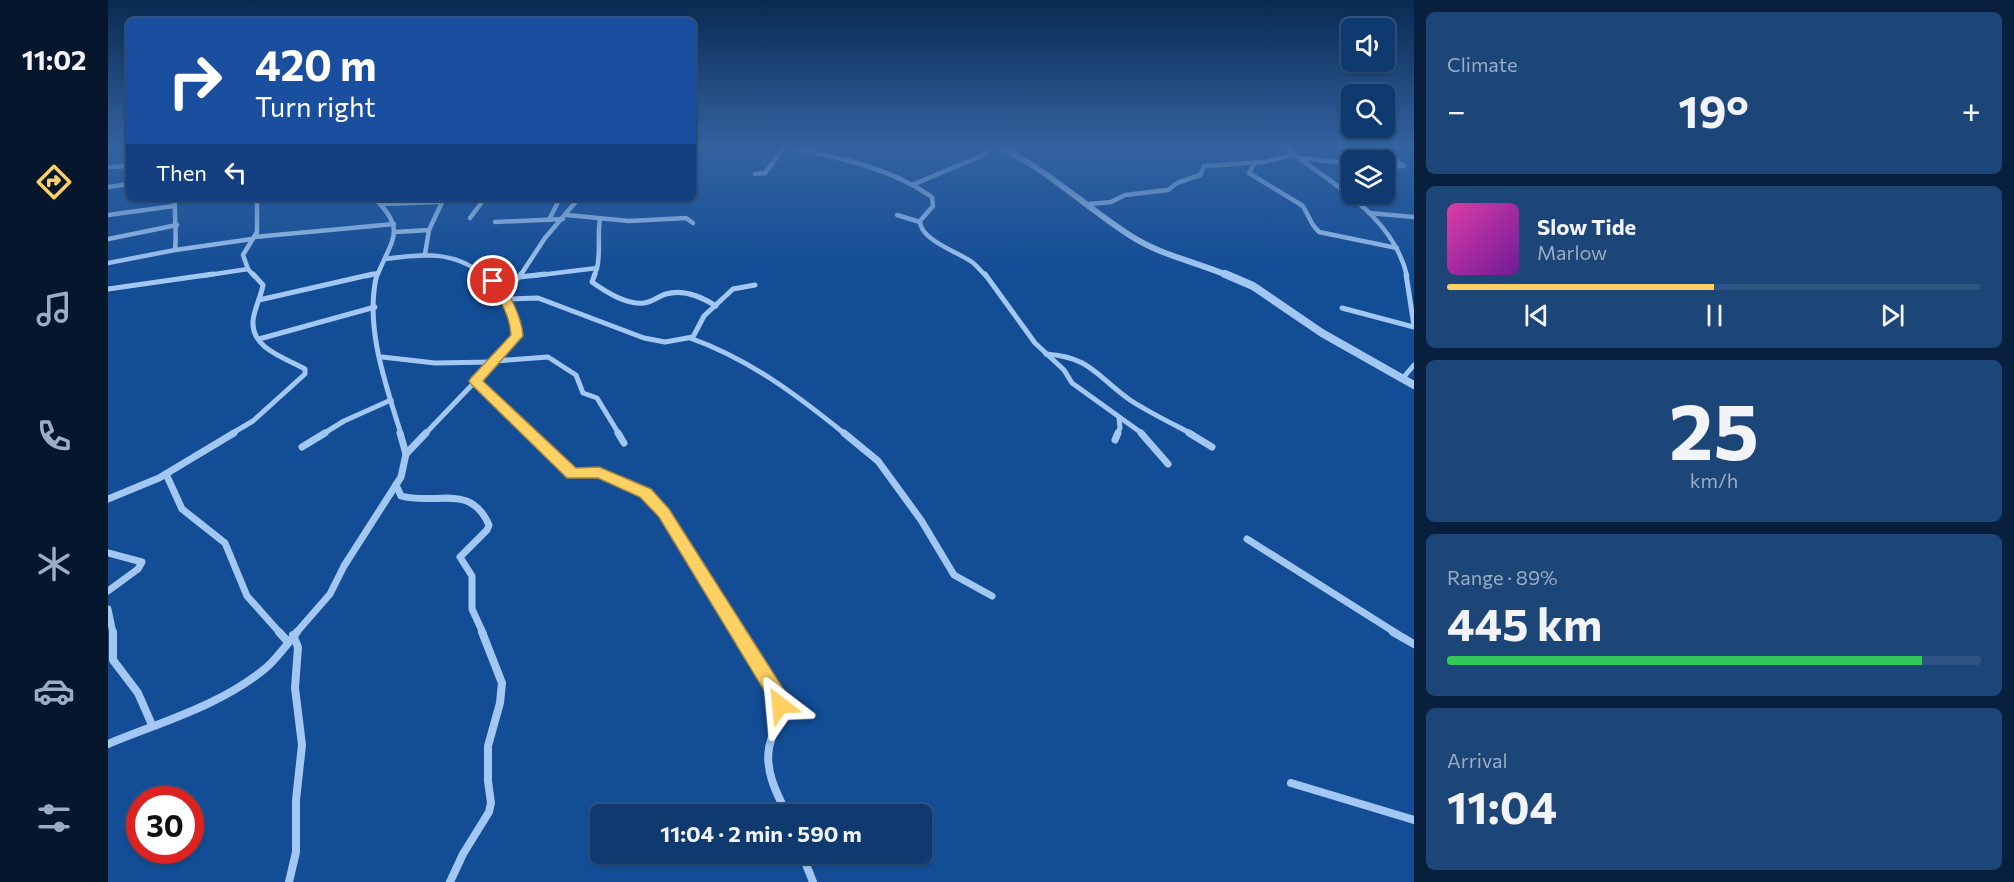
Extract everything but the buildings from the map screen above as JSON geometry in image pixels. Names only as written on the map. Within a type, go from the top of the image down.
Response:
[{"type":"street","points":[[920,189],[933,201],[933,206],[920,222]]},
{"type":"street","points":[[1068,189],[1132,237],[1148,246],[1204,265],[1253,286],[1322,333],[1414,385]]},
{"type":"street","points":[[1089,204],[1110,202],[1125,195],[1169,189]]},
{"type":"street","points":[[1275,189],[1303,206],[1309,214],[1311,227],[1325,235],[1397,248]]},
{"type":"street","points":[[1340,189],[1368,213],[1397,248],[1412,295],[1414,327],[1342,308]]},
{"type":"street","points":[[175,201],[177,225],[175,250]]},
{"type":"street","points":[[108,499],[166,474],[253,421],[305,374],[305,369],[265,347],[253,328],[262,284],[248,269],[243,255],[258,226],[257,201]]},
{"type":"street","points":[[108,744],[192,710],[236,689],[268,666],[330,594],[344,566],[401,477],[406,454],[378,347],[375,307],[378,273],[393,244],[395,232],[391,216],[378,201]]},
{"type":"street","points":[[381,204],[427,201]]},
{"type":"street","points":[[425,254],[429,230],[442,201]]},
{"type":"street","points":[[470,218],[483,201]]},
{"type":"street","points":[[549,220],[558,201]]},
{"type":"street","points":[[504,298],[545,238],[577,201]]},
{"type":"street","points":[[108,215],[174,206]]},
{"type":"street","points":[[1368,213],[1414,217]]},
{"type":"street","points":[[897,215],[920,222],[927,236],[971,262],[989,278],[1046,354],[1064,370],[1075,386],[1142,433],[1168,464]]},
{"type":"street","points":[[495,222],[549,220],[565,217],[643,221],[686,218],[693,223]]},
{"type":"street","points":[[600,219],[597,235],[597,268],[592,282],[633,302],[647,303],[671,293],[703,297],[716,306]]},
{"type":"street","points":[[108,263],[253,238],[394,224]]},
{"type":"street","points":[[108,239],[177,225]]},
{"type":"street","points":[[395,232],[429,230]]},
{"type":"street","points":[[385,259],[425,254],[446,255],[472,267],[493,281],[516,324],[517,336],[406,454]]},
{"type":"street","points":[[520,277],[597,268]]},
{"type":"street","points":[[108,290],[248,269]]},
{"type":"street","points":[[259,300],[378,273]]},
{"type":"street","points":[[690,338],[704,315],[734,289],[755,285]]},
{"type":"street","points":[[504,298],[538,298],[644,338],[665,342],[690,338],[723,350],[751,365],[811,406],[878,461],[921,520],[954,575],[992,596]]},
{"type":"street","points":[[259,339],[375,307]]},
{"type":"street","points":[[1046,354],[1066,355],[1091,366],[1131,401],[1212,447]]},
{"type":"street","points":[[382,357],[435,363],[548,357],[574,372],[583,393],[597,398],[624,443]]},
{"type":"street","points":[[1403,378],[1414,365]]},
{"type":"street","points":[[475,381],[572,474],[599,473],[633,485],[645,493],[664,513],[778,697],[781,714],[770,743],[768,763],[783,804]]},
{"type":"street","points":[[302,447],[344,421],[391,400]]},
{"type":"street","points":[[1115,440],[1120,428],[1119,418]]},
{"type":"street","points":[[166,474],[182,509],[225,543],[247,596],[290,639],[299,656],[295,688],[302,745],[296,800],[296,852],[290,882]]},
{"type":"street","points":[[396,485],[401,496],[417,501],[458,497],[480,509],[489,525],[487,533],[465,549],[460,557],[472,576],[472,609],[490,648],[502,683],[500,703],[488,746],[488,781],[491,803],[484,823],[463,854],[450,882]]},
{"type":"street","points":[[108,505],[120,495]]},
{"type":"street","points":[[1247,539],[1350,606],[1414,644]]},
{"type":"street","points":[[108,553],[142,562],[138,569],[108,591]]},
{"type":"street","points":[[108,609],[113,629],[113,660],[127,676],[152,725]]},
{"type":"street","points":[[1292,783],[1414,820]]},
{"type":"street","points":[[806,864],[813,882]]},
{"type":"route","points":[[493,281],[504,297],[516,324],[517,336],[475,381],[572,474],[595,472],[633,485],[645,493],[664,513],[778,697],[780,705]]}]
